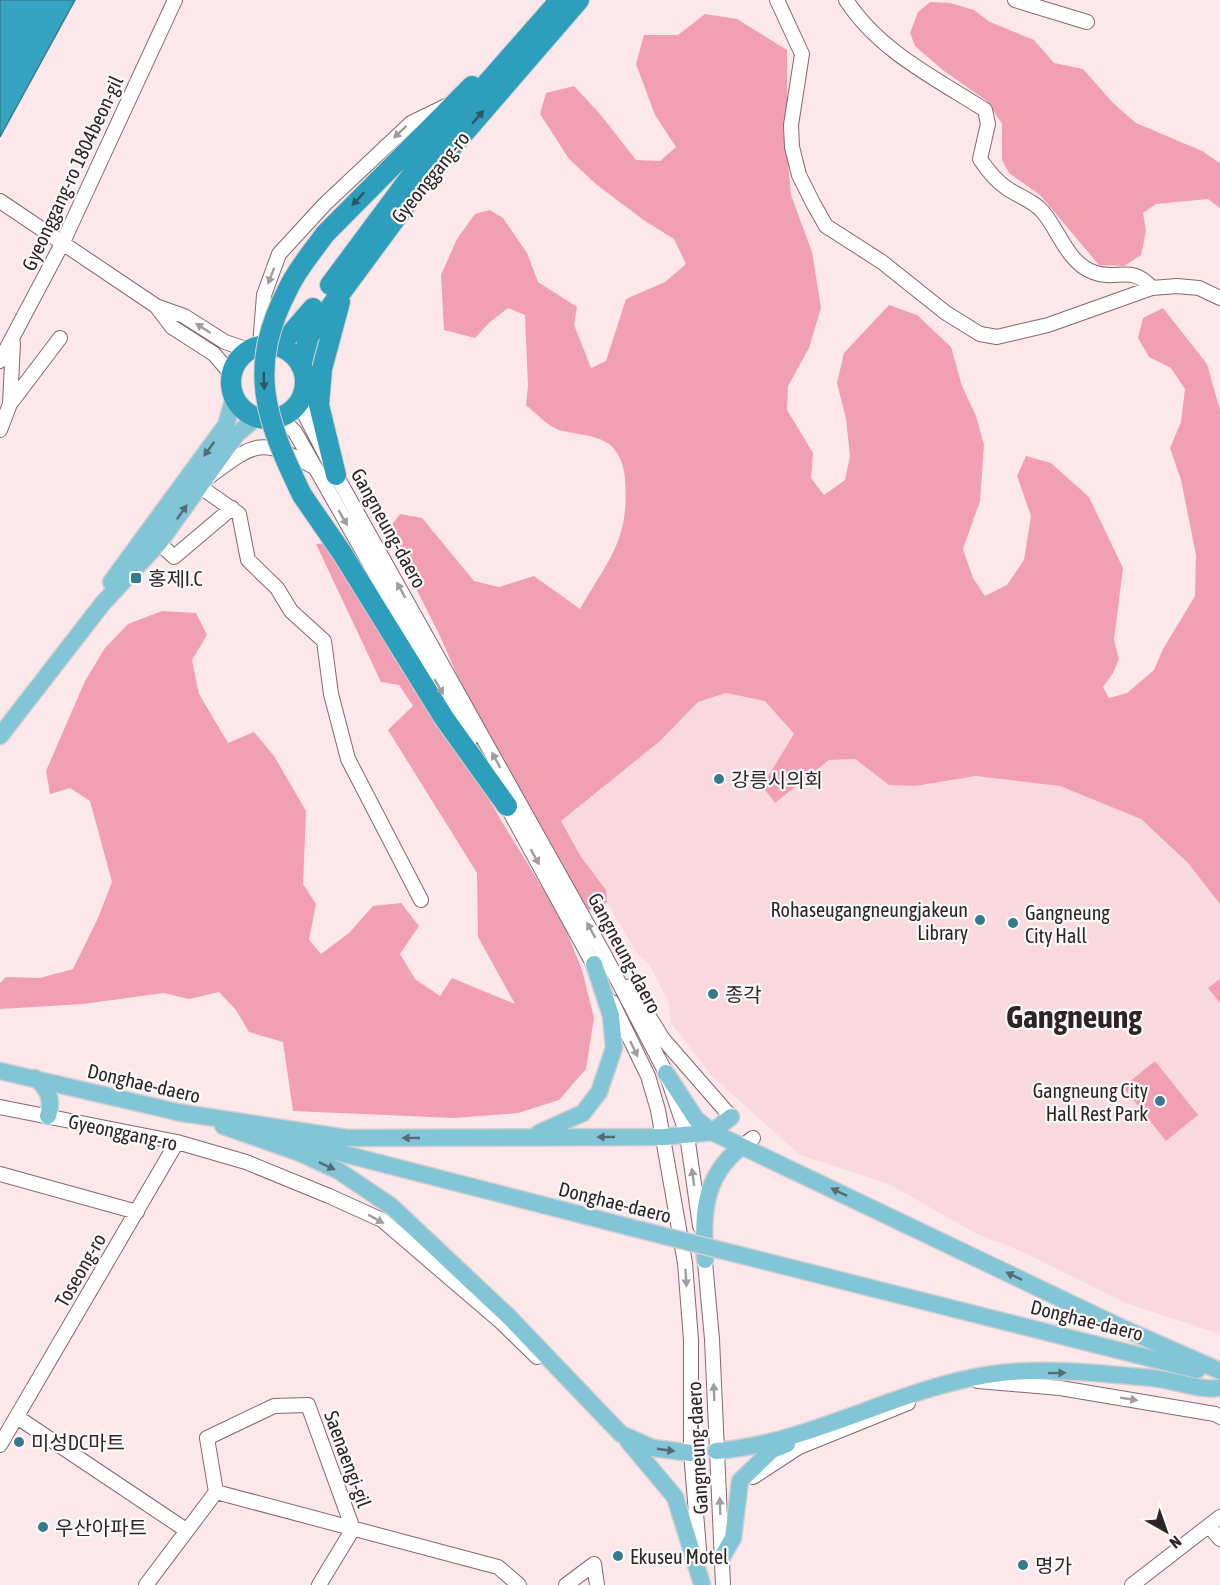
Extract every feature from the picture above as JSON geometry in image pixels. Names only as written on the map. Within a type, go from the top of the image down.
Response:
[{"type":"highway","name":"Gyeonggang-ro","points":[[263,348],[315,306],[443,133],[560,0]]},
{"type":"highway","name":"Gyeonggang-ro","points":[[301,366],[309,336],[427,176],[579,0]]},
{"type":"highway","points":[[507,806],[444,718],[342,553],[302,495],[277,445],[262,385],[267,335],[289,286],[325,234],[451,104],[537,28]]},
{"type":"highway","points":[[336,475],[319,405],[322,369],[344,289]]},
{"type":"highway","points":[[263,348],[290,353],[301,366],[304,386],[301,398],[294,408],[280,417],[257,417],[240,407],[234,397],[231,374],[236,363],[263,348]]},
{"type":"main road","points":[[103,603],[113,577],[226,425],[234,397]]},
{"type":"main road","points":[[0,736],[103,603],[159,543],[237,434],[257,417]]},
{"type":"main road","points":[[525,1138],[561,1126],[583,1113],[599,1092],[614,1048],[611,1016],[600,960]]},
{"type":"main road","name":"Donghae-daero","points":[[0,1071],[194,1116],[1220,1376]]},
{"type":"main road","points":[[666,1073],[696,1119],[712,1132],[747,1143],[788,1167],[1118,1326],[1220,1371]]},
{"type":"main road","points":[[35,1078],[43,1085],[49,1096],[48,1116]]},
{"type":"main road","points":[[176,1112],[347,1138],[664,1137],[712,1132],[731,1117]]},
{"type":"main road","points":[[194,1116],[300,1153],[339,1171],[391,1206],[509,1317],[621,1434],[668,1488],[675,1497],[702,1585]]},
{"type":"main road","points":[[705,1260],[703,1220],[709,1190],[725,1160],[747,1143]]},
{"type":"main road","points":[[722,1557],[733,1538],[740,1481],[772,1450],[827,1426],[938,1384],[995,1374],[1070,1372],[1154,1378],[1220,1388]]},
{"type":"main road","points":[[716,1451],[739,1449],[827,1426]]},
{"type":"main road","points":[[621,1434],[653,1448],[692,1453]]},
{"type":"street","name":"Gyeonggang-ro 1804beon-gil","points":[[0,361],[175,0]]},
{"type":"street","points":[[777,0],[802,54],[791,125],[792,147],[799,175],[826,226],[882,262],[946,313],[980,334],[997,337],[1019,333],[1152,288],[1177,286],[1199,288],[1220,298]]},
{"type":"street","points":[[846,0],[874,36],[906,60],[985,110],[988,124],[980,159],[989,173],[1008,189],[1042,210],[1076,262],[1092,272],[1107,275],[1130,273],[1143,278],[1152,288]]},
{"type":"street","points":[[1015,0],[1087,22]]},
{"type":"street","points":[[0,201],[156,306],[184,316],[225,342],[263,348],[264,295],[279,254],[325,204],[411,123],[451,104]]},
{"type":"street","points":[[156,306],[172,327],[214,354],[231,374]]},
{"type":"street","points":[[10,404],[13,337]]},
{"type":"street","points":[[0,430],[10,404],[60,338]]},
{"type":"street","name":"Gangneung-daero","points":[[301,398],[303,411],[336,475],[600,960],[648,1076],[664,1137],[684,1263],[690,1340],[692,1453],[702,1585]]},
{"type":"street","name":"Gangneung-daero","points":[[280,417],[295,432],[507,806],[666,1073],[687,1135],[705,1260],[723,1585]]},
{"type":"street","points":[[314,467],[266,445],[246,450],[201,484],[238,514],[248,560],[277,588],[291,611],[324,641],[331,694],[348,759],[422,900]]},
{"type":"street","points":[[159,543],[174,557],[232,508]]},
{"type":"street","points":[[600,960],[628,982],[663,1039],[731,1117]]},
{"type":"street","name":"Gyeonggang-ro","points":[[0,1107],[177,1142],[246,1162],[382,1220],[501,1322],[602,1420],[647,1470],[668,1488]]},
{"type":"street","name":"Toseong-ro","points":[[0,1445],[177,1142]]},
{"type":"street","points":[[0,1174],[137,1212]]},
{"type":"street","points":[[938,1384],[979,1380],[1060,1388],[1215,1414],[1220,1417]]},
{"type":"street","points":[[739,1487],[800,1447],[964,1383]]},
{"type":"street","name":"Saenaengi-gil","points":[[216,1492],[207,1438],[274,1406],[308,1405],[353,1529],[319,1585]]},
{"type":"street","points":[[17,1417],[186,1530]]},
{"type":"street","points":[[692,1453],[716,1451]]},
{"type":"street","points":[[146,1585],[216,1492],[498,1567],[519,1585]]},
{"type":"street","points":[[1132,1585],[1215,1522],[1220,1539]]},
{"type":"street","points":[[566,1585],[594,1564],[597,1585]]},
{"type":"shaded area","points":[[930,2],[950,3],[974,10],[990,22],[1034,40],[1054,63],[1083,69],[1113,103],[1136,123],[1202,151],[1220,163],[1220,208],[1208,199],[1156,204],[1143,213],[1146,231],[1141,255],[1124,266],[1099,265],[1040,195],[1009,173],[1002,160],[1002,124],[987,101],[944,71],[915,46],[910,33],[918,12]]},
{"type":"shaded area","points":[[705,14],[737,19],[787,50],[787,150],[791,195],[812,252],[821,308],[809,348],[788,386],[787,410],[813,453],[811,478],[824,495],[845,480],[850,456],[846,419],[837,383],[844,353],[889,305],[917,315],[951,347],[962,386],[976,416],[984,445],[980,501],[963,549],[973,578],[985,596],[1007,585],[1024,560],[1031,516],[1017,476],[1026,456],[1051,463],[1089,497],[1123,568],[1114,640],[1119,659],[1103,687],[1109,698],[1127,693],[1154,670],[1163,649],[1195,596],[1196,555],[1181,480],[1170,448],[1181,422],[1185,389],[1171,368],[1149,357],[1138,338],[1143,318],[1163,308],[1207,364],[1220,410],[1220,904],[1188,863],[1141,819],[1060,786],[976,776],[915,786],[889,785],[855,759],[829,760],[775,803],[762,786],[794,734],[765,701],[726,693],[698,702],[660,741],[561,821],[581,857],[606,890],[607,902],[600,908],[581,911],[475,716],[440,636],[387,531],[400,514],[422,518],[474,581],[499,587],[534,576],[580,609],[608,562],[620,534],[626,500],[622,462],[617,452],[604,441],[555,428],[526,405],[528,386],[525,315],[508,308],[475,338],[444,330],[441,275],[457,239],[475,214],[490,210],[503,218],[527,253],[538,282],[577,307],[574,325],[591,368],[606,361],[626,299],[665,282],[686,264],[674,239],[645,221],[597,185],[569,159],[540,114],[546,93],[574,86],[600,114],[636,160],[660,161],[676,147],[655,115],[636,64],[644,35],[678,35]]},
{"type":"shaded area","points":[[326,543],[414,667],[502,822],[562,920],[582,970],[594,1018],[586,1069],[559,1100],[518,1113],[454,1118],[293,1111],[283,1042],[249,1032],[236,1010],[219,992],[189,999],[164,993],[83,1004],[0,1009],[0,983],[6,977],[40,978],[73,969],[98,918],[112,882],[90,801],[70,788],[50,794],[46,771],[85,681],[105,648],[128,624],[162,611],[196,613],[207,635],[192,660],[199,694],[228,743],[254,732],[274,756],[306,811],[303,884],[316,904],[309,940],[321,954],[349,933],[373,906],[401,903],[419,926],[400,954],[415,979],[440,996],[452,978],[515,1004],[478,937],[477,873],[388,730],[413,706],[399,685],[381,682],[316,544]]},
{"type":"shaded area","points":[[726,693],[765,701],[794,735],[762,786],[775,803],[829,760],[855,759],[889,785],[915,786],[976,776],[1060,785],[1141,819],[1188,863],[1220,902],[1220,1334],[1126,1303],[1023,1252],[975,1233],[889,1184],[800,1155],[712,1076],[671,1023],[669,1003],[649,964],[637,953],[607,902],[606,890],[581,857],[560,821],[660,741],[698,702]]},
{"type":"shaded area","points":[[1220,979],[1220,1003],[1208,988]]},
{"type":"shaded area","name":"Gangneung City Hall Rest Park","points":[[1155,1061],[1198,1115],[1166,1141],[1123,1087]]},
{"type":"water","points":[[0,0],[75,0],[0,137]]},
{"type":"place","name":"홍제I.C","points":[[136,578]]},
{"type":"place","name":"강릉시의회","points":[[719,779]]},
{"type":"place","name":"Rohaseugangneungjakeun Library","points":[[980,920]]},
{"type":"place","name":"Gangneung City Hall","points":[[1013,923]]},
{"type":"place","name":"종각","points":[[713,994]]},
{"type":"place","name":"Gangneung City Hall Rest Park","points":[[1160,1101]]},
{"type":"place","name":"미성DC마트","points":[[19,1442]]},
{"type":"place","name":"우산아파트","points":[[43,1527]]},
{"type":"place","name":"Ekuseu Motel","points":[[618,1556]]},
{"type":"place","name":"명가","points":[[1023,1565]]},
{"type":"district","name":"Gangneung","points":[[1074,1016]]}]
